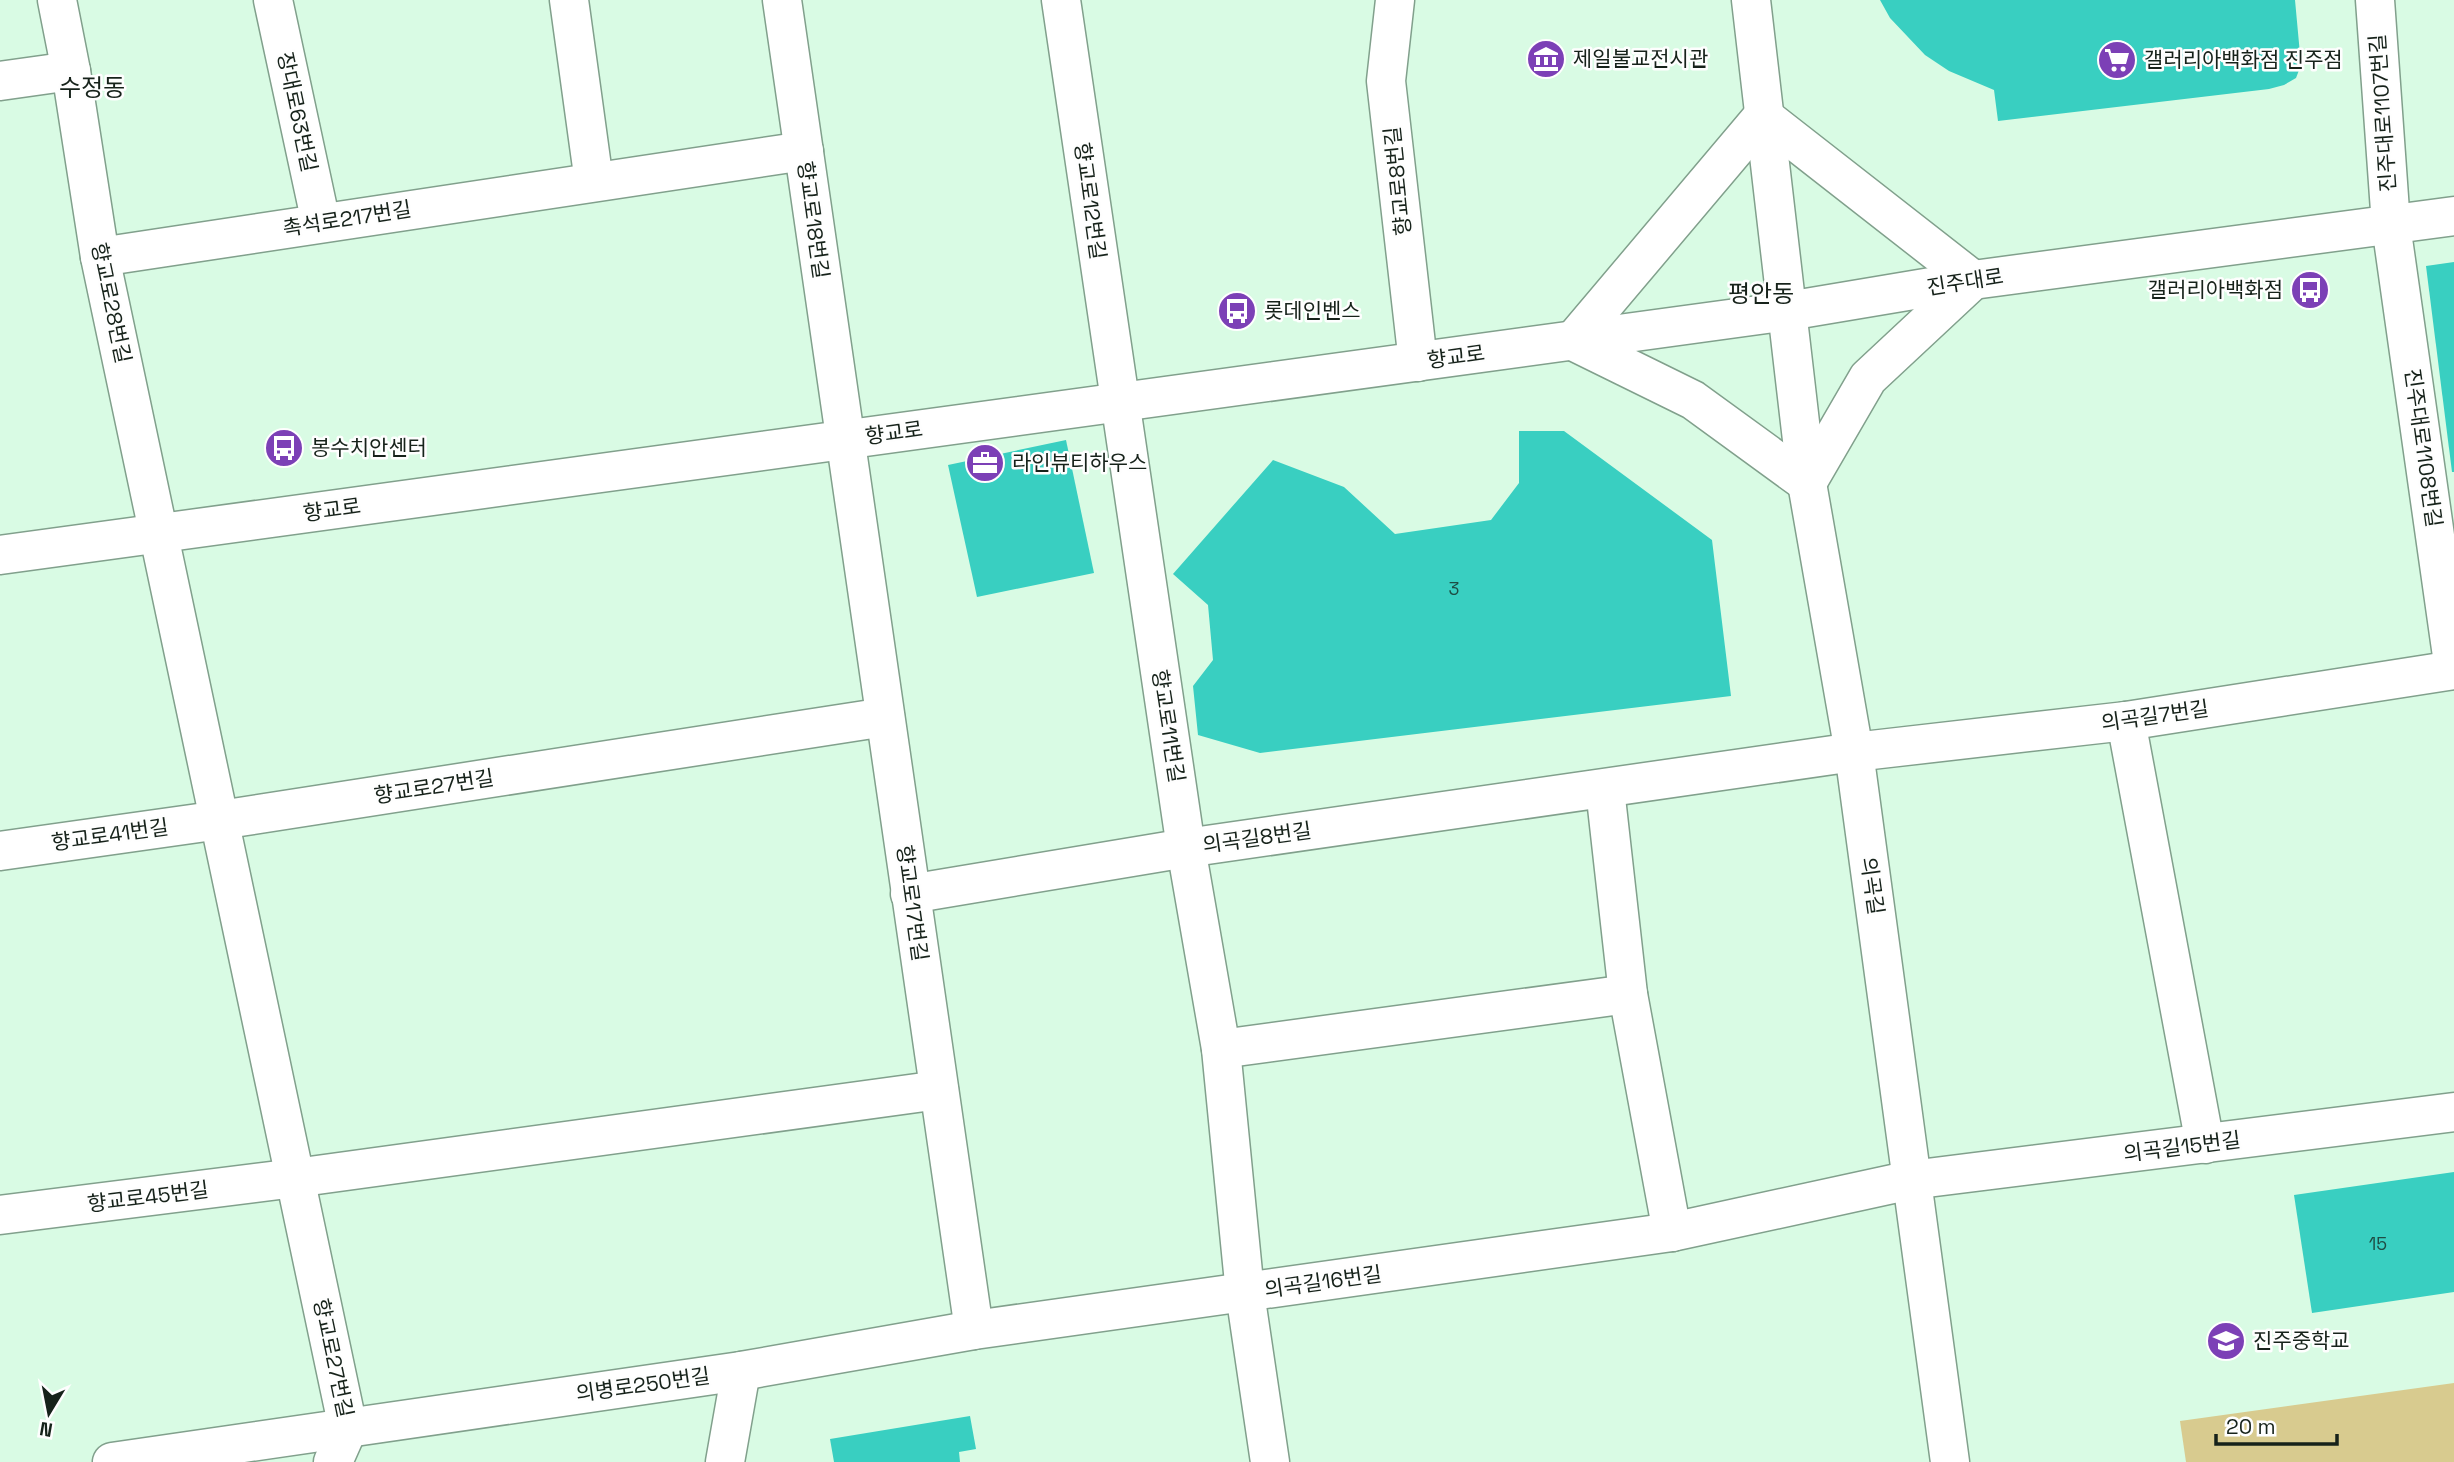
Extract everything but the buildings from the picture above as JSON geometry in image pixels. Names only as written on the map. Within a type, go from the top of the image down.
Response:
[{"type":"street","name":"향교로28번길","points":[[57,0],[100,257],[160,533]]},
{"type":"street","name":"장대로63번길","points":[[272,0],[321,223]]},
{"type":"street","points":[[569,0],[594,183]]},
{"type":"street","name":"향교로18번길","points":[[782,0],[845,440]]},
{"type":"street","name":"향교로12번길","points":[[1061,0],[1119,403]]},
{"type":"street","name":"향교로8번길","points":[[1395,0],[1386,81],[1418,362]]},
{"type":"street","points":[[1751,0],[1788,311]]},
{"type":"street","name":"진주대로1107번길","points":[[2375,0],[2391,225]]},
{"type":"street","points":[[0,81],[71,71]]},
{"type":"street","points":[[1763,116],[1973,280],[1868,378],[1807,483],[1693,400],[1573,341],[1763,116]]},
{"type":"street","name":"촉석로217번길","points":[[100,257],[804,151]]},
{"type":"street","name":"진주대로","points":[[1788,311],[1973,280],[2454,216]]},
{"type":"street","name":"진주대로1108번길","points":[[2391,225],[2454,670]]},
{"type":"street","name":"향교로","points":[[0,555],[1788,311]]},
{"type":"street","name":"의곡길","points":[[1788,311],[1807,483],[1854,752],[1950,1462]]},
{"type":"street","name":"향교로11번길","points":[[1119,403],[1186,848],[1221,1049],[1245,1293],[1270,1462]]},
{"type":"street","name":"향교로17번길","points":[[845,440],[974,1330]]},
{"type":"street","name":"향교로27번길","points":[[112,1462],[348,1428],[160,533]]},
{"type":"street","name":"의곡길7번길","points":[[1854,752],[2126,721],[2454,670]]},
{"type":"street","name":"향교로27번길","points":[[220,820],[885,717]]},
{"type":"street","points":[[2126,721],[2204,1144]]},
{"type":"street","name":"의곡길8번길","points":[[910,894],[1186,848],[1854,752]]},
{"type":"street","points":[[1605,789],[1629,994],[1672,1232]]},
{"type":"street","name":"향교로41번길","points":[[0,851],[220,820]]},
{"type":"street","points":[[1221,1049],[1629,994]]},
{"type":"street","points":[[295,1178],[939,1090]]},
{"type":"street","name":"의곡길15번길","points":[[1910,1180],[2454,1112]]},
{"type":"street","name":"향교로45번길","points":[[0,1215],[295,1178]]},
{"type":"street","name":"의곡길16번길","points":[[974,1330],[1672,1232],[1910,1180]]},
{"type":"street","name":"의병로250번길","points":[[348,1428],[741,1371],[974,1330]]},
{"type":"street","points":[[725,1462],[741,1371]]},
{"type":"street","points":[[333,1462],[348,1428]]},
{"type":"shaded area","points":[[2454,1383],[2454,1462],[2186,1462],[2180,1421]]},
{"type":"place","name":"제일불교전시관","points":[[1546,59]]},
{"type":"place","name":"갤러리아백화점 진주점","points":[[2117,60]]},
{"type":"place","name":"갤러리아백화점","points":[[2310,290]]},
{"type":"place","name":"롯데인벤스","points":[[1237,311]]},
{"type":"place","name":"봉수치안센터","points":[[284,448]]},
{"type":"place","name":"라인뷰티하우스","points":[[985,463]]},
{"type":"place","name":"진주중학교","points":[[2226,1341]]},
{"type":"district","name":"수정동","points":[[92,88]]},
{"type":"district","name":"평안동","points":[[1761,294]]}]
